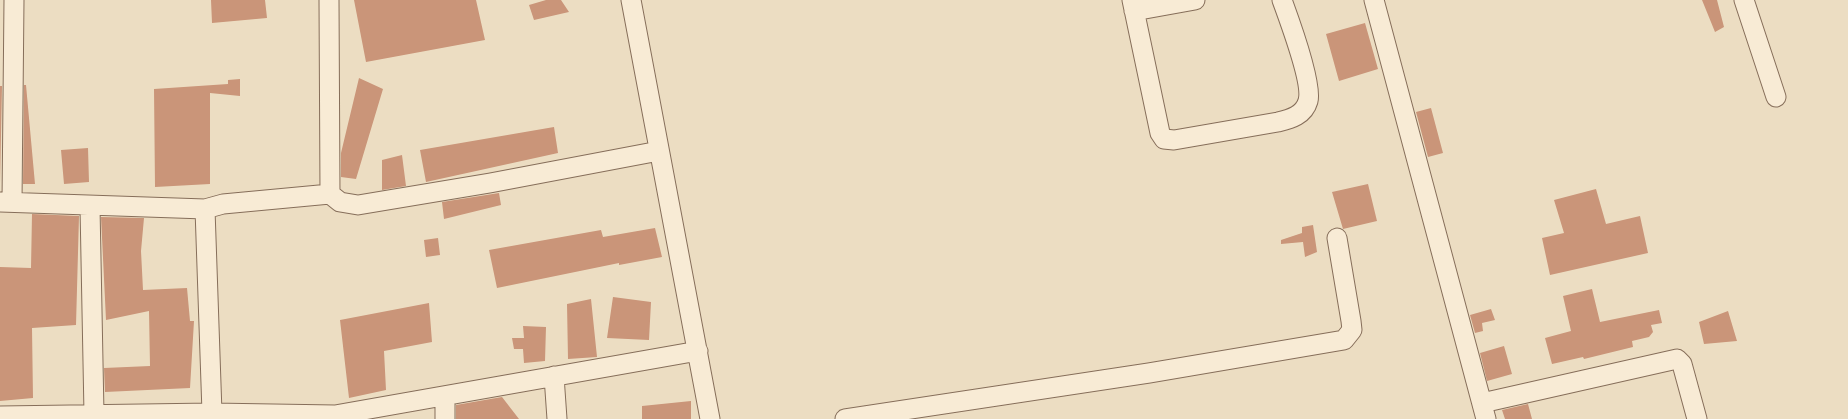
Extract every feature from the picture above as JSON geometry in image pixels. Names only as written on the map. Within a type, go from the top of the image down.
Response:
[{"type":"street","points":[[14,0],[6,202],[90,207],[205,209],[223,204],[330,194],[340,202],[358,205],[490,183],[659,151]]},
{"type":"street","points":[[330,0],[330,194]]},
{"type":"street","points":[[631,0],[710,419]]},
{"type":"street","points":[[1195,0],[1133,6],[1160,133],[1164,139],[1174,140],[1278,122],[1293,118],[1304,109],[1308,100],[1308,81],[1282,0]]},
{"type":"street","points":[[1374,0],[1484,411],[1677,360],[1682,364],[1697,419]]},
{"type":"street","points":[[1744,0],[1776,97]]},
{"type":"street","points":[[89,416],[90,207]]},
{"type":"street","points":[[205,209],[212,413]]},
{"type":"street","points":[[845,419],[1149,373],[1344,340],[1352,330],[1337,238]]},
{"type":"street","points":[[0,416],[183,416],[212,413],[335,417],[554,376],[698,352]]},
{"type":"street","points":[[554,376],[557,419]]},
{"type":"street","points":[[445,396],[445,419]]},
{"type":"building","points":[[211,0],[265,0],[267,18],[212,23]]},
{"type":"building","points":[[354,0],[476,0],[485,40],[366,62]]},
{"type":"building","points":[[546,0],[561,0],[569,12],[534,20],[529,5]]},
{"type":"building","points":[[1702,0],[1717,0],[1724,27],[1715,32]]},
{"type":"building","points":[[1365,23],[1378,69],[1339,81],[1326,34]]},
{"type":"building","points":[[359,78],[383,89],[356,179],[341,177],[341,153]]},
{"type":"building","points":[[240,79],[240,96],[210,93],[210,184],[155,187],[154,89],[228,84],[228,80]]},
{"type":"building","points":[[24,85],[26,85],[35,184],[23,184]]},
{"type":"building","points":[[0,86],[2,86],[0,184]]},
{"type":"building","points":[[1431,108],[1443,153],[1428,157],[1416,112]]},
{"type":"building","points":[[554,127],[558,153],[426,182],[420,150]]},
{"type":"building","points":[[88,148],[89,182],[64,184],[61,150]]},
{"type":"building","points":[[402,155],[406,186],[382,190],[382,160]]},
{"type":"building","points":[[1368,184],[1377,221],[1343,229],[1332,192]]},
{"type":"building","points":[[1596,189],[1606,224],[1640,216],[1648,253],[1550,275],[1542,238],[1564,233],[1554,200]]},
{"type":"building","points":[[499,193],[501,205],[444,219],[442,202]]},
{"type":"building","points":[[32,214],[79,216],[76,325],[32,328],[33,398],[0,401],[0,267],[31,268]]},
{"type":"building","points":[[101,217],[144,218],[141,251],[143,290],[187,288],[190,321],[194,321],[190,388],[105,392],[104,368],[150,366],[149,311],[106,320]]},
{"type":"building","points":[[1313,225],[1317,252],[1305,257],[1303,242],[1281,244],[1281,240],[1302,233],[1302,227]]},
{"type":"building","points":[[655,228],[662,257],[619,265],[619,263],[497,288],[489,250],[601,230],[603,237]]},
{"type":"building","points":[[438,238],[440,255],[426,257],[424,240]]},
{"type":"building","points":[[1592,289],[1600,322],[1659,310],[1662,323],[1651,325],[1653,332],[1649,337],[1632,341],[1633,347],[1584,359],[1583,357],[1552,364],[1545,338],[1571,331],[1563,296]]},
{"type":"building","points":[[613,297],[651,302],[649,340],[607,338]]},
{"type":"building","points":[[591,299],[597,357],[568,359],[567,304]]},
{"type":"building","points":[[429,303],[432,342],[384,351],[386,390],[349,398],[340,320]]},
{"type":"building","points":[[1491,309],[1495,320],[1482,323],[1483,331],[1475,333],[1470,315]]},
{"type":"building","points":[[1728,311],[1737,341],[1704,344],[1699,322]]},
{"type":"building","points":[[523,326],[546,327],[545,361],[524,363],[523,349],[514,349],[512,338],[524,338]]},
{"type":"building","points":[[1504,346],[1512,374],[1487,381],[1480,353]]},
{"type":"building","points":[[502,397],[519,419],[456,419],[456,405]]},
{"type":"building","points":[[691,401],[691,419],[642,419],[642,406]]},
{"type":"building","points":[[1528,404],[1532,419],[1505,419],[1502,410]]}]
